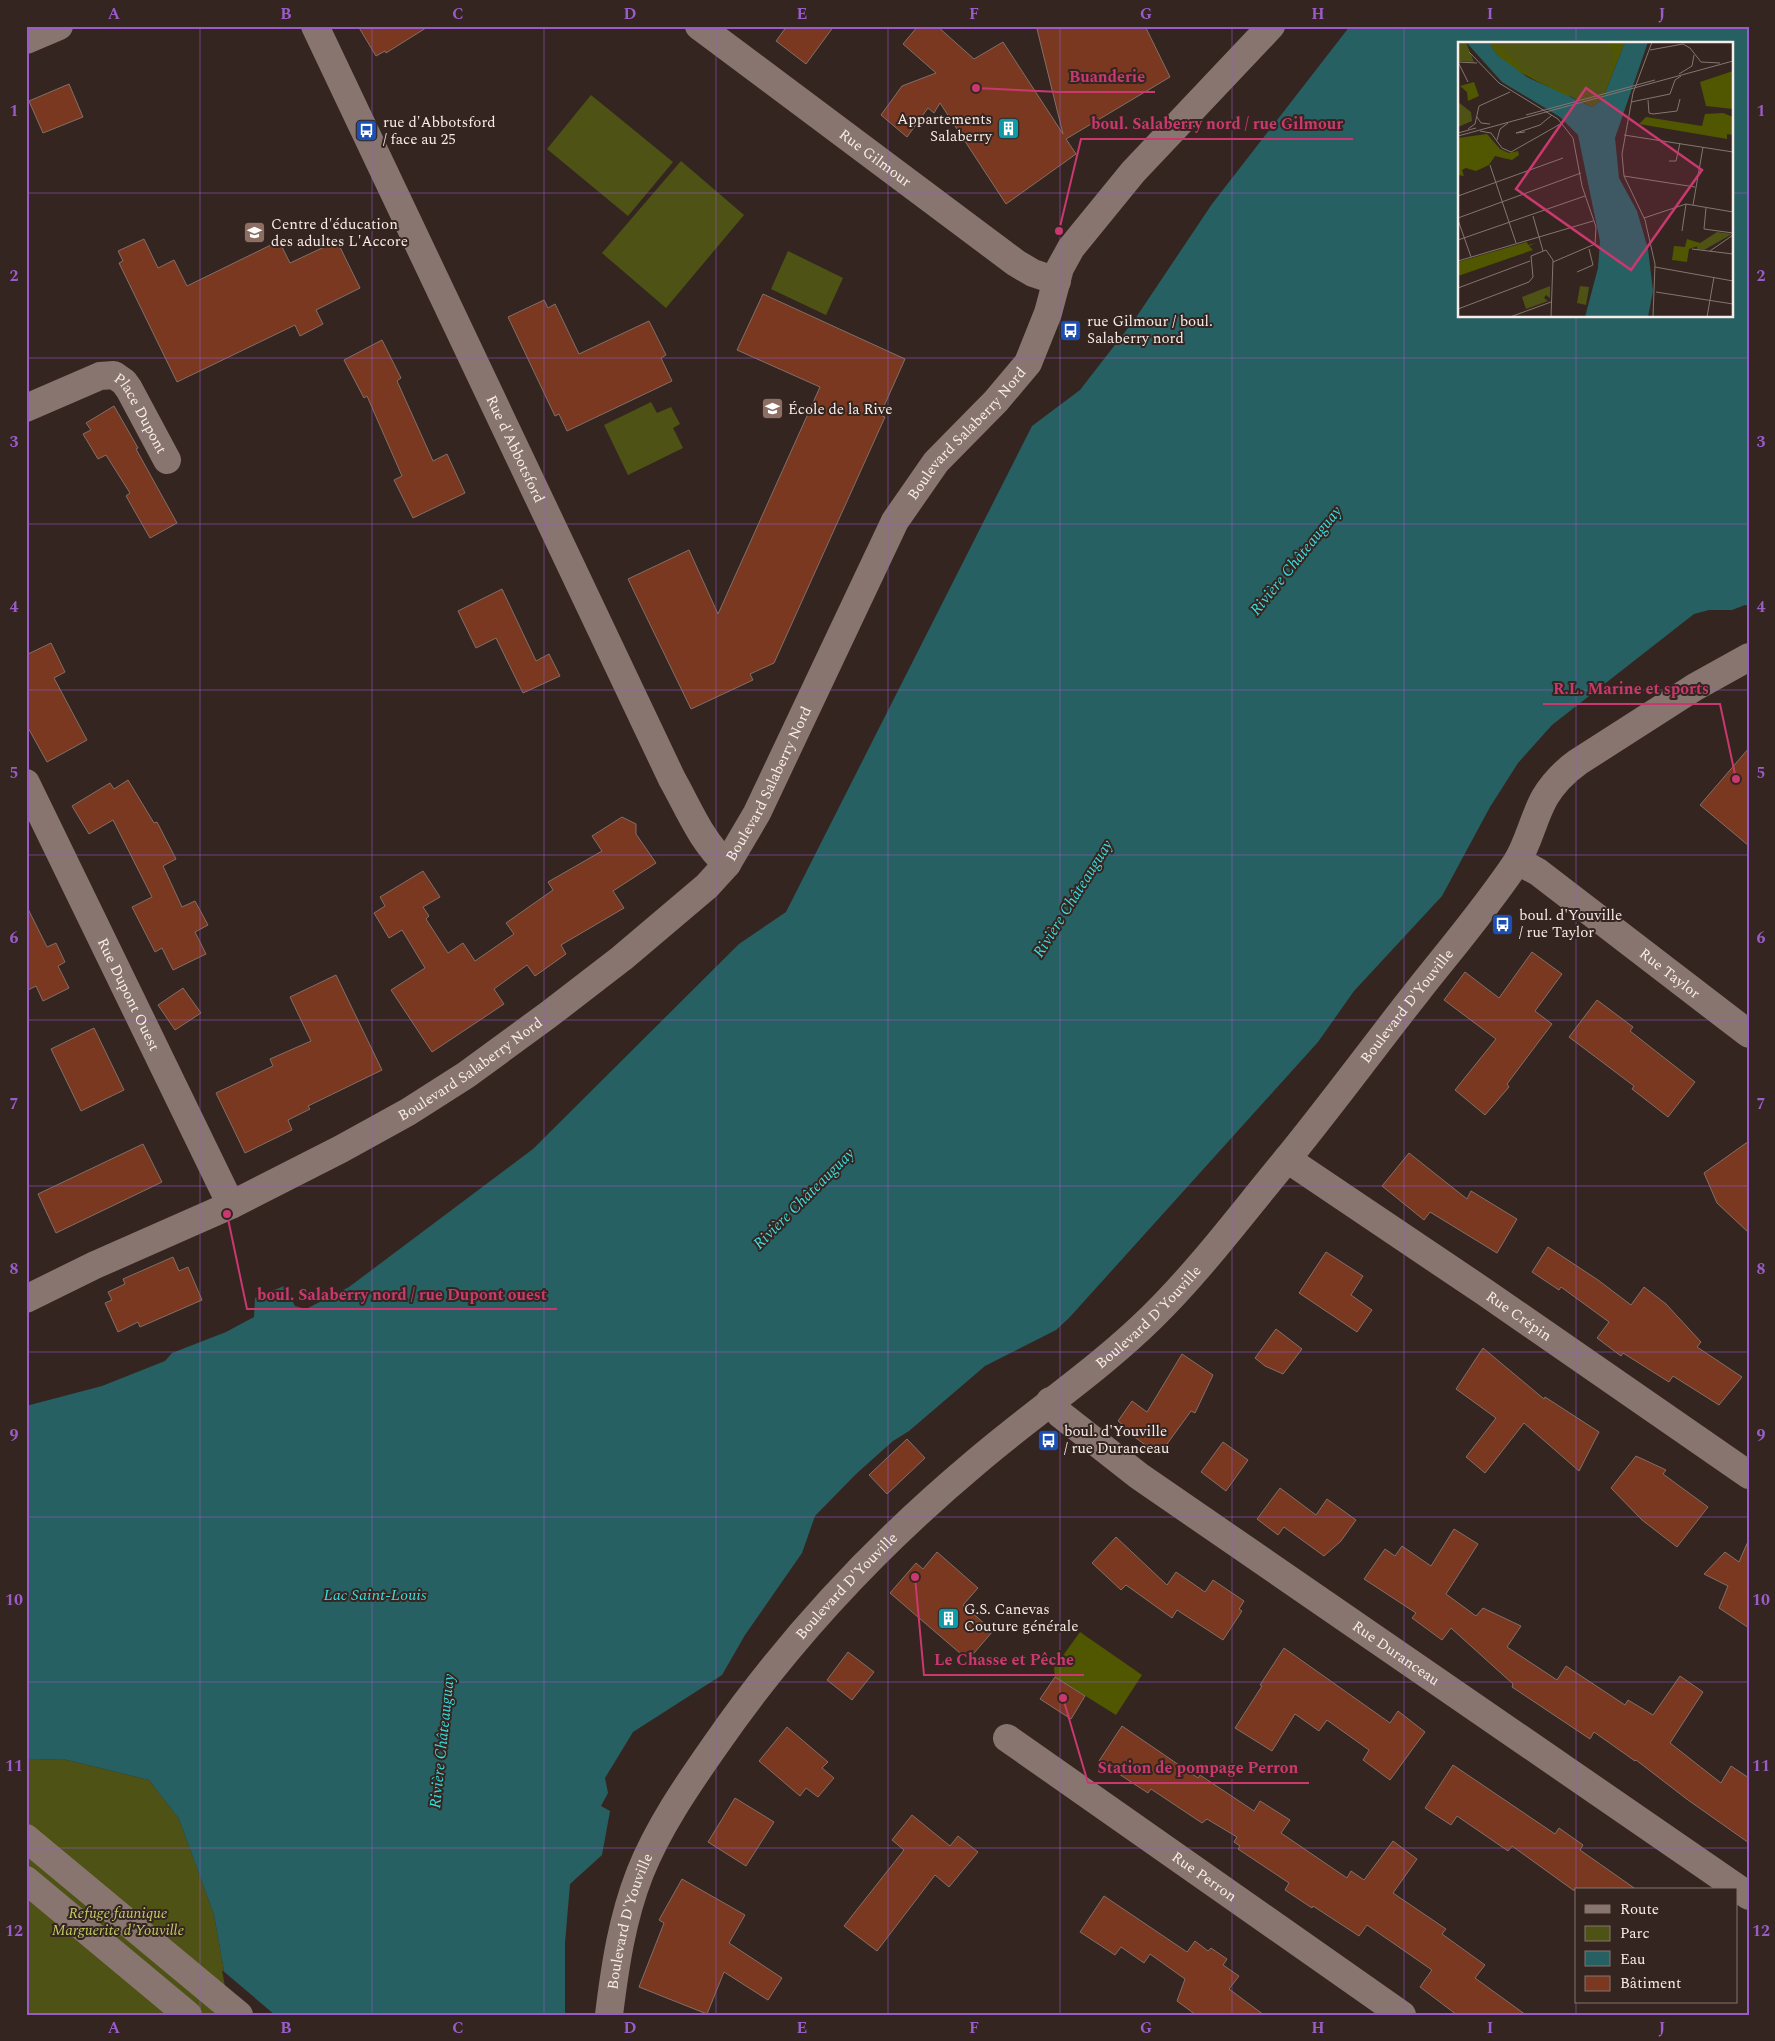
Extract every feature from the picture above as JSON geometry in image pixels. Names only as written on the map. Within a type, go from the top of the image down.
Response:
[{"type":"street","points":[[26,40],[59,26]]},
{"type":"street","name":"Rue d'Abbotsford","points":[[315,26],[672,779],[714,851],[727,864]]},
{"type":"street","name":"Rue Gilmour","points":[[699,26],[1016,263],[1033,273],[1057,280]]},
{"type":"street","name":"Boulevard Salaberry Nord","points":[[26,1299],[95,1265],[231,1205],[376,1130],[466,1075],[622,958],[693,899],[727,864],[757,813],[801,724],[891,529],[936,462],[996,401],[1028,363],[1048,312],[1060,268],[1071,248],[1108,201],[1271,26]]},
{"type":"street","name":"Place Dupont","points":[[26,408],[100,376],[114,375],[124,382],[129,389],[166,460]]},
{"type":"street","name":"Boulevard D'Youville","points":[[609,2015],[618,1949],[624,1922],[652,1846],[686,1786],[731,1722],[802,1634],[872,1556],[975,1463],[1050,1401],[1104,1360],[1153,1316],[1213,1250],[1287,1159],[1480,912],[1518,860],[1543,800],[1562,774],[1695,687],[1749,656]]},
{"type":"street","name":"Rue Dupont Ouest","points":[[26,783],[231,1205]]},
{"type":"street","name":"Rue Taylor","points":[[1518,860],[1538,872],[1749,1034]]},
{"type":"street","name":"Rue Crépin","points":[[1287,1159],[1486,1293],[1749,1475]]},
{"type":"street","name":"Rue Duranceau","points":[[1050,1401],[1060,1414],[1140,1476],[1737,1888]]},
{"type":"street","name":"Rue Perron","points":[[1007,1738],[1402,2015]]},
{"type":"street","points":[[26,1838],[239,2015]]},
{"type":"street","points":[[26,1880],[188,2015]]},
{"type":"street","name":"Rue Duranceau","points":[[1738,1888],[1749,1896]]},
{"type":"green space","points":[[591,95],[673,162],[628,216],[547,149]]},
{"type":"green space","points":[[681,161],[744,215],[666,308],[602,253]]},
{"type":"green space","points":[[788,251],[843,278],[826,315],[771,289]]},
{"type":"green space","points":[[651,402],[657,413],[671,407],[680,424],[673,428],[683,448],[628,475],[604,425]]},
{"type":"green space","name":"Refuge faunique Marguerite d'Youville","points":[[63,1759],[149,1780],[179,1819],[214,1915],[232,2015],[26,2015],[26,1760]]},
{"type":"shaded area","points":[[1080,1632],[1142,1675],[1116,1715],[1055,1677],[1054,1668]]},
{"type":"water","points":[[1350,26],[1749,26],[1749,606],[1745,605],[1732,610],[1709,610],[1694,614],[1552,725],[1518,763],[1490,807],[1442,896],[1354,991],[1318,1042],[1069,1318],[1056,1330],[985,1366],[909,1431],[893,1441],[856,1474],[815,1516],[802,1553],[745,1635],[722,1675],[633,1732],[605,1778],[608,1793],[601,1806],[610,1811],[602,1855],[570,1884],[565,1943],[565,2015],[232,2015],[214,1915],[179,1819],[149,1780],[63,1759],[26,1760],[26,1406],[102,1386],[165,1361],[172,1353],[226,1332],[254,1317],[255,1298],[284,1286],[295,1306],[306,1309],[349,1287],[533,1149],[739,944],[786,912],[1032,426],[1080,390],[1135,319],[1212,204]]},
{"type":"pier","points":[[222,1970],[275,2015],[230,2015]]},
{"type":"building","points":[[358,26],[429,26],[386,53],[385,51],[376,56]]},
{"type":"building","points":[[787,26],[834,26],[806,64],[776,41]]},
{"type":"building","points":[[918,26],[937,26],[974,59],[1003,42],[1063,134],[1037,29],[1048,26],[1145,26],[1170,77],[1066,139],[1076,154],[1006,204],[940,103],[934,113],[928,108],[907,137],[881,115],[902,86],[936,73],[903,44]]},
{"type":"building","points":[[69,84],[83,117],[43,133],[29,101]]},
{"type":"building","points":[[144,239],[158,268],[174,260],[187,286],[279,241],[290,263],[337,241],[360,288],[316,310],[323,324],[300,336],[295,325],[177,382],[119,263],[123,261],[118,251]]},
{"type":"building","points":[[763,294],[905,359],[880,415],[885,417],[774,663],[750,674],[753,680],[691,709],[628,579],[689,550],[718,614],[820,387],[737,350]]},
{"type":"building","points":[[544,300],[548,308],[555,304],[579,354],[649,321],[666,355],[661,358],[672,381],[567,431],[559,414],[555,416],[508,317]]},
{"type":"building","points":[[382,340],[401,378],[397,381],[433,461],[447,454],[465,493],[413,518],[394,480],[402,476],[367,396],[364,398],[344,360]]},
{"type":"building","points":[[114,406],[177,523],[150,538],[126,496],[130,493],[106,455],[98,459],[83,434],[91,430],[86,423]]},
{"type":"building","points":[[502,589],[536,661],[549,654],[560,676],[523,693],[496,638],[476,648],[458,611]]},
{"type":"building","points":[[51,643],[65,672],[54,678],[87,740],[47,762],[26,724],[26,655]]},
{"type":"building","points":[[1749,748],[1749,846],[1700,805]]},
{"type":"building","points":[[128,780],[154,823],[157,822],[176,859],[163,866],[182,907],[195,901],[208,925],[195,932],[206,954],[173,970],[162,948],[155,952],[132,907],[152,897],[113,820],[89,834],[72,806],[110,783],[114,789]]},
{"type":"building","points":[[622,817],[636,824],[636,834],[656,863],[613,891],[624,908],[561,945],[566,954],[535,976],[527,965],[494,989],[504,1004],[432,1052],[391,990],[425,968],[402,930],[389,938],[374,913],[385,906],[380,897],[423,871],[440,897],[423,907],[429,916],[426,919],[448,953],[463,943],[475,961],[514,934],[506,923],[553,890],[548,882],[602,851],[592,836]]},
{"type":"building","points":[[26,905],[47,947],[56,943],[65,962],[58,966],[69,988],[43,1001],[36,986],[26,991]]},
{"type":"building","points":[[1532,952],[1562,974],[1535,1011],[1552,1024],[1507,1084],[1509,1087],[1485,1115],[1455,1090],[1496,1039],[1444,1000],[1465,972],[1499,998]]},
{"type":"building","points":[[336,975],[382,1070],[308,1106],[310,1109],[288,1120],[292,1130],[245,1153],[216,1093],[273,1066],[270,1059],[311,1041],[290,997]]},
{"type":"building","points":[[183,988],[201,1013],[175,1030],[158,1005]]},
{"type":"building","points":[[1597,1000],[1633,1027],[1630,1031],[1695,1082],[1668,1117],[1632,1089],[1634,1086],[1569,1037]]},
{"type":"building","points":[[94,1028],[124,1090],[81,1111],[51,1049]]},
{"type":"building","points":[[1749,1141],[1749,1233],[1717,1203],[1704,1173]]},
{"type":"building","points":[[143,1144],[162,1182],[56,1233],[38,1194]]},
{"type":"building","points":[[1409,1153],[1467,1199],[1471,1191],[1517,1219],[1497,1253],[1430,1212],[1424,1220],[1382,1186]]},
{"type":"building","points":[[1548,1247],[1598,1280],[1631,1305],[1644,1287],[1666,1304],[1701,1342],[1697,1347],[1742,1377],[1719,1405],[1673,1376],[1669,1382],[1623,1353],[1621,1356],[1597,1338],[1609,1322],[1561,1287],[1559,1290],[1532,1272]]},
{"type":"building","points":[[1326,1252],[1363,1276],[1351,1295],[1372,1310],[1357,1332],[1299,1293]]},
{"type":"building","points":[[173,1257],[179,1271],[188,1267],[202,1300],[140,1327],[138,1322],[118,1332],[105,1303],[112,1300],[108,1292],[125,1284],[123,1279]]},
{"type":"building","points":[[1276,1329],[1302,1349],[1283,1374],[1265,1366],[1255,1358]]},
{"type":"building","points":[[1483,1348],[1544,1399],[1545,1397],[1599,1432],[1579,1471],[1524,1423],[1485,1473],[1466,1457],[1496,1418],[1456,1389]]},
{"type":"building","points":[[1182,1354],[1213,1375],[1195,1413],[1191,1411],[1159,1455],[1121,1427],[1123,1425],[1118,1421],[1132,1401],[1147,1412]]},
{"type":"building","points":[[907,1439],[925,1458],[887,1494],[869,1475]]},
{"type":"building","points":[[1223,1442],[1248,1460],[1226,1491],[1201,1472]]},
{"type":"building","points":[[1636,1456],[1666,1470],[1663,1474],[1708,1507],[1677,1547],[1642,1520],[1611,1488]]},
{"type":"building","points":[[1280,1488],[1316,1515],[1327,1499],[1356,1520],[1341,1541],[1324,1556],[1284,1527],[1278,1535],[1257,1519]]},
{"type":"building","points":[[1454,1529],[1478,1544],[1446,1594],[1476,1616],[1483,1608],[1521,1626],[1507,1647],[1557,1680],[1566,1666],[1625,1705],[1628,1700],[1653,1715],[1680,1676],[1703,1692],[1670,1743],[1721,1783],[1731,1766],[1749,1778],[1749,1843],[1636,1760],[1594,1732],[1590,1739],[1512,1687],[1513,1684],[1451,1628],[1442,1640],[1412,1618],[1416,1613],[1364,1579],[1385,1549],[1395,1556],[1402,1546],[1431,1566]]},
{"type":"building","points":[[1116,1537],[1167,1585],[1176,1572],[1205,1592],[1213,1580],[1244,1601],[1239,1609],[1242,1611],[1223,1640],[1177,1610],[1172,1618],[1126,1585],[1121,1590],[1092,1563]]},
{"type":"building","points":[[1749,1539],[1749,1628],[1719,1608],[1728,1586],[1704,1574],[1725,1552],[1739,1562]]},
{"type":"building","name":"G.S. Canevas Couture générale","points":[[937,1552],[978,1588],[963,1605],[993,1631],[968,1660],[890,1593],[916,1563],[923,1569]]},
{"type":"building","points":[[1284,1648],[1390,1723],[1398,1711],[1425,1732],[1390,1780],[1363,1760],[1369,1750],[1327,1720],[1319,1731],[1295,1714],[1272,1751],[1235,1728]]},
{"type":"building","points":[[848,1652],[874,1672],[852,1700],[827,1680]]},
{"type":"building","points":[[1055,1677],[1085,1696],[1071,1719],[1040,1699]]},
{"type":"building","points":[[1122,1726],[1198,1778],[1200,1775],[1254,1811],[1260,1801],[1290,1820],[1281,1833],[1347,1878],[1351,1871],[1364,1880],[1393,1841],[1417,1859],[1393,1893],[1446,1929],[1442,1934],[1485,1965],[1475,1978],[1526,2015],[1457,2015],[1420,1987],[1432,1970],[1367,1925],[1359,1936],[1313,1906],[1312,1908],[1285,1890],[1289,1883],[1238,1849],[1240,1846],[1234,1842],[1237,1837],[1207,1819],[1202,1823],[1151,1789],[1148,1793],[1099,1761]]},
{"type":"building","points":[[787,1727],[828,1762],[822,1768],[834,1778],[818,1797],[806,1788],[800,1796],[759,1761]]},
{"type":"building","points":[[1453,1765],[1555,1834],[1559,1828],[1583,1845],[1580,1850],[1634,1888],[1575,1888],[1573,1890],[1512,1846],[1508,1851],[1457,1816],[1451,1825],[1425,1808]]},
{"type":"building","points":[[735,1798],[774,1822],[746,1866],[708,1842]]},
{"type":"building","points":[[912,1815],[950,1846],[958,1836],[978,1852],[949,1887],[935,1875],[877,1951],[844,1926],[904,1850],[892,1840]]},
{"type":"building","points":[[682,1879],[745,1915],[729,1943],[782,1978],[768,2000],[724,1972],[707,2014],[639,1987],[664,1923],[659,1920]]},
{"type":"building","points":[[1104,1896],[1187,1952],[1195,1941],[1208,1951],[1211,1948],[1227,1959],[1223,1965],[1239,1976],[1229,1989],[1264,2015],[1196,2015],[1177,2001],[1185,1979],[1150,1954],[1144,1963],[1121,1947],[1115,1955],[1080,1932]]},
{"type":"place","name":"Buanderie","points":[[976,88]]},
{"type":"place","name":"Appartements Salaberry","points":[[1008,128]]},
{"type":"place","name":"rue d'Abbotsford / face au 25","points":[[367,131]]},
{"type":"place","name":"boul. Salaberry nord / rue Gilmour","points":[[1059,231]]},
{"type":"place","name":"Centre d'éducation des adultes L'Accore","points":[[255,233]]},
{"type":"place","name":"rue Gilmour / boul. Salaberry nord","points":[[1071,330]]},
{"type":"place","name":"École de la Rive","points":[[772,409]]},
{"type":"place","name":"R.L. Marine et sports","points":[[1736,779]]},
{"type":"place","name":"boul. d'Youville / rue Taylor","points":[[1503,924]]},
{"type":"place","name":"boul. Salaberry nord / rue Dupont ouest","points":[[227,1214]]},
{"type":"place","name":"boul. d'Youville / rue Duranceau","points":[[1048,1440]]},
{"type":"place","name":"Le Chasse et Pêche","points":[[915,1577]]},
{"type":"place","name":"G.S. Canevas Couture générale","points":[[948,1618]]},
{"type":"place","name":"Station de pompage Perron","points":[[1063,1698]]},
{"type":"water label","name":"Rivière Châteauguay","points":[[1295,560]]},
{"type":"water label","name":"Rivière Châteauguay","points":[[1072,898]]},
{"type":"water label","name":"Rivière Châteauguay","points":[[803,1198]]},
{"type":"water label","name":"Lac Saint-Louis","points":[[375,1594]]},
{"type":"water label","name":"Rivière Châteauguay","points":[[441,1741]]}]
